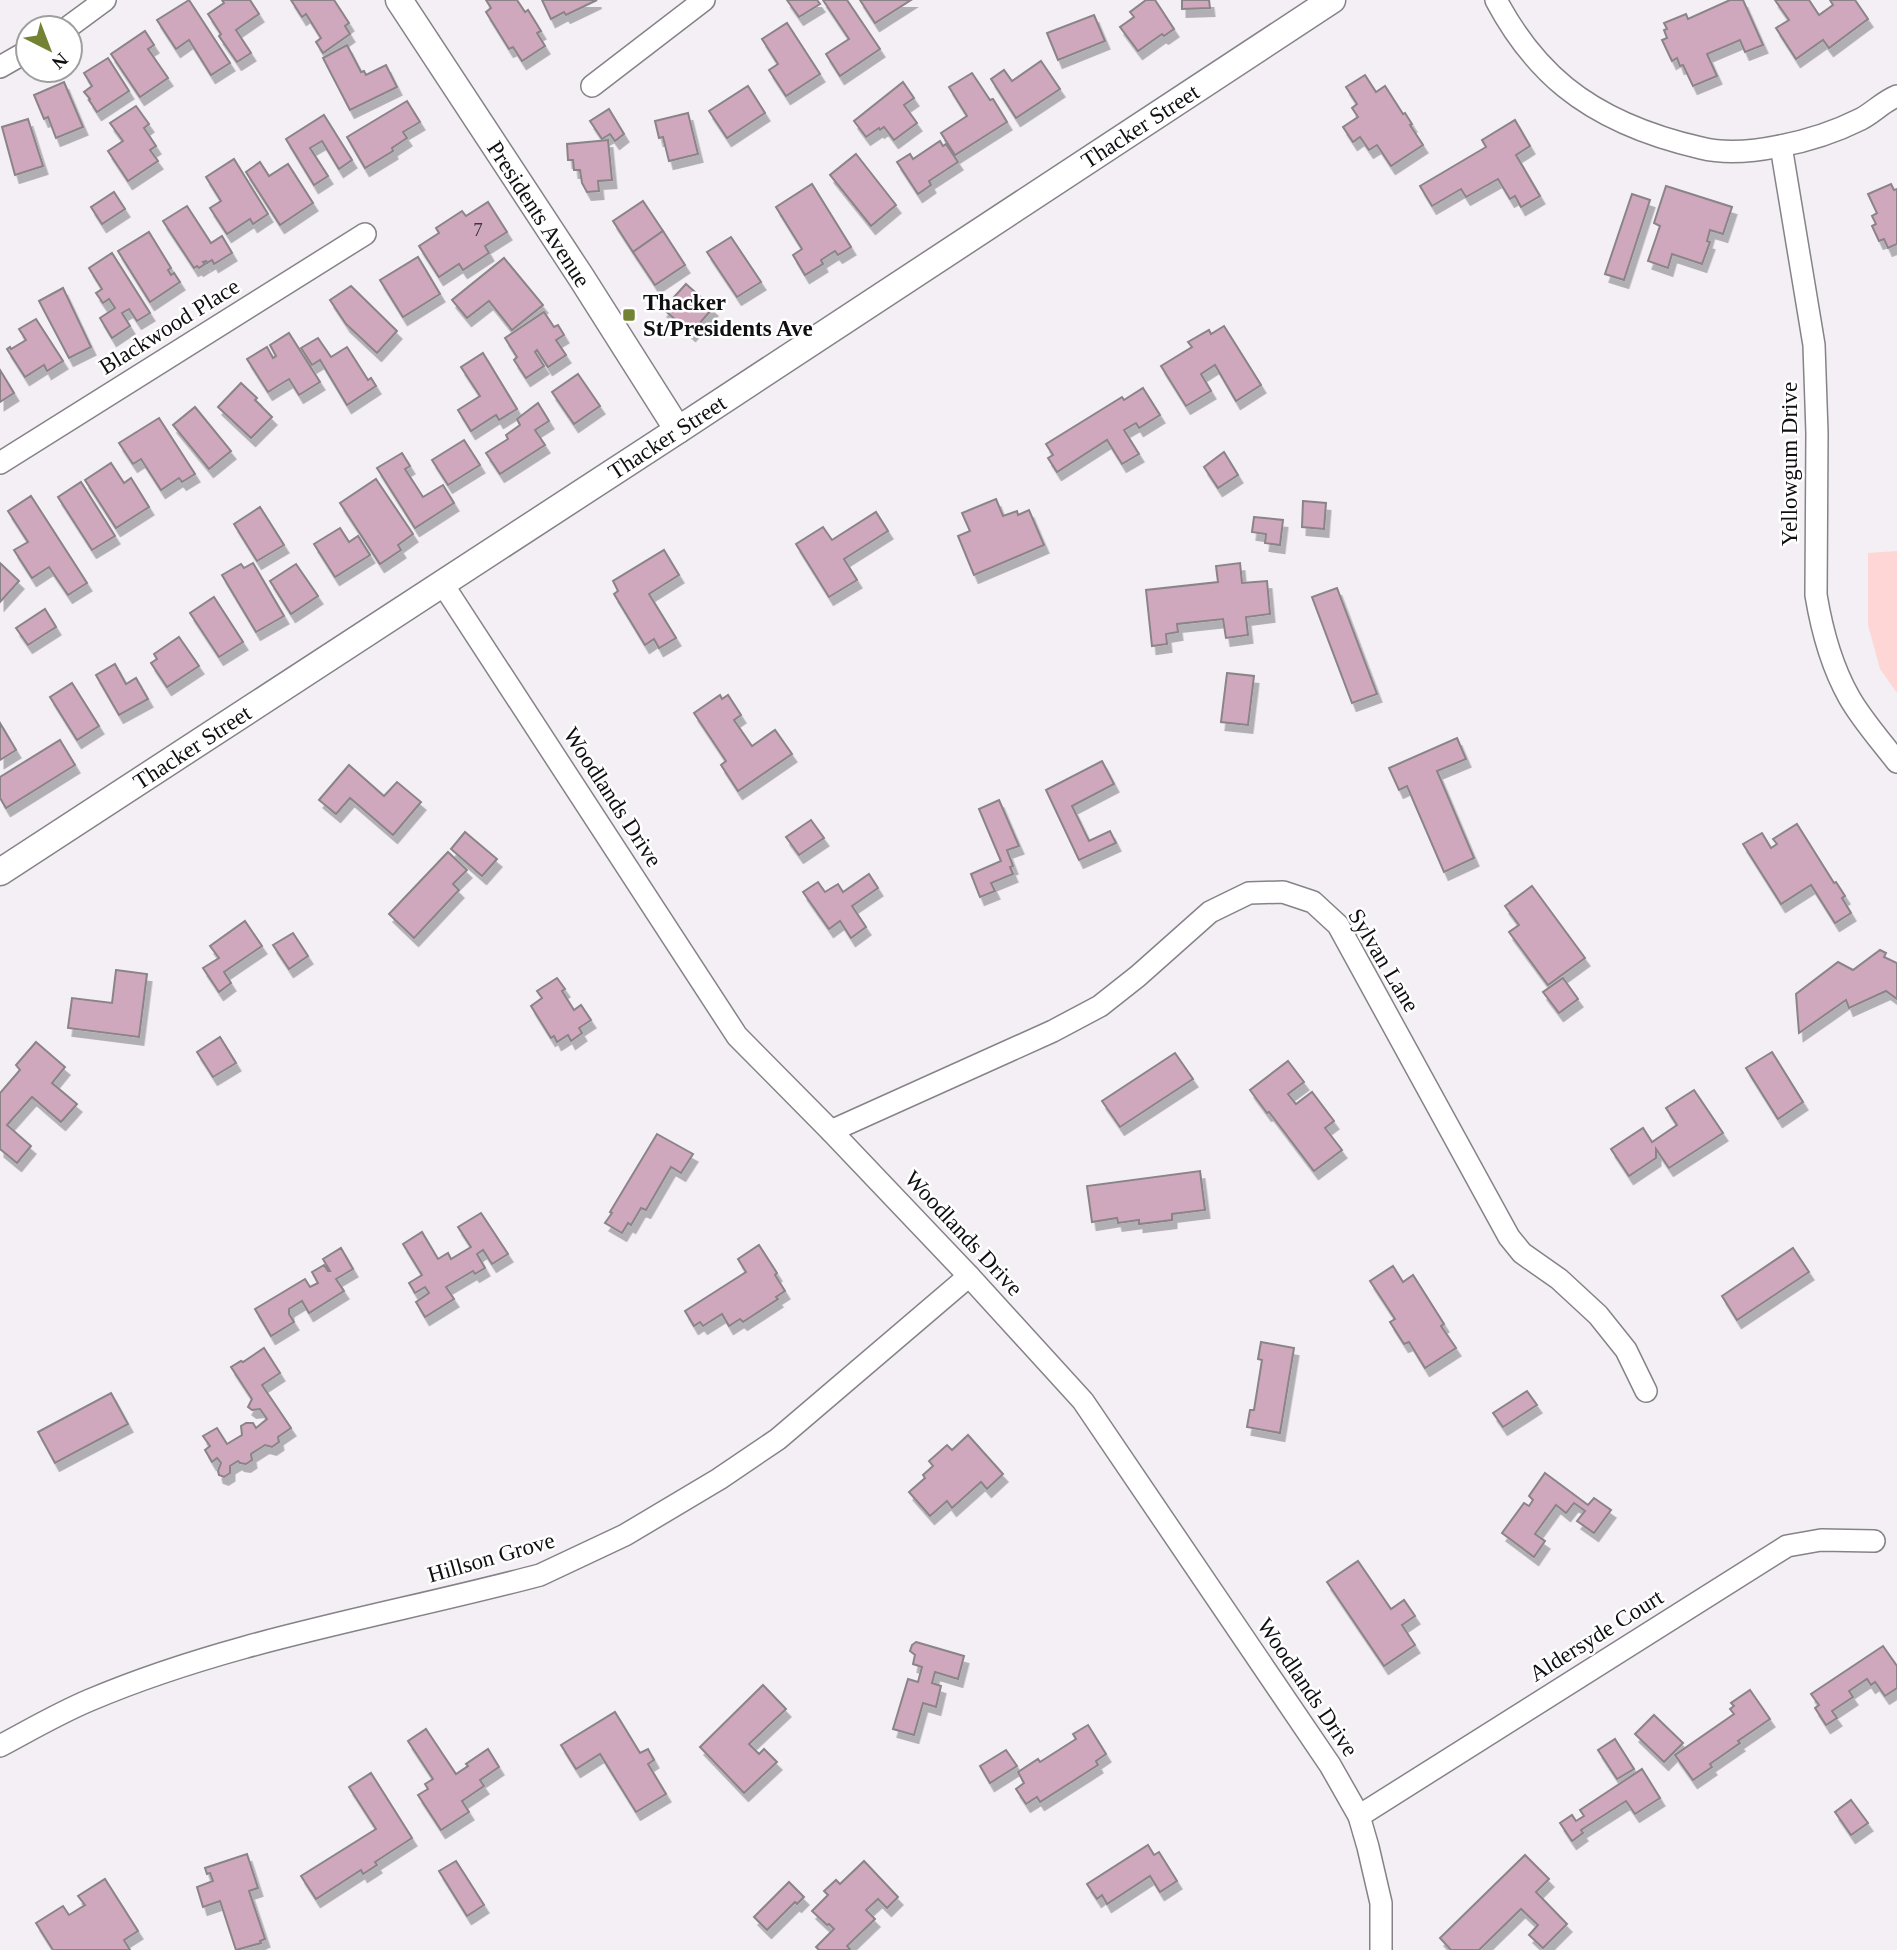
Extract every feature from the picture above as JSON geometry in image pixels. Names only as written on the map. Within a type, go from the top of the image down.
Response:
[{"type":"street","points":[[84,15],[105,0]]},
{"type":"street","name":"Presidents Avenue","points":[[399,0],[678,430]]},
{"type":"street","points":[[592,86],[704,0]]},
{"type":"street","name":"Thacker Street","points":[[0,872],[1332,0]]},
{"type":"street","points":[[1496,0],[1510,26],[1565,86],[1593,107],[1628,125],[1703,149],[1757,150],[1781,146],[1862,118],[1897,96]]},
{"type":"street","name":"Yellowgum Drive","points":[[1781,146],[1814,345],[1817,433],[1816,594],[1820,620],[1828,651],[1850,699],[1897,762]]},
{"type":"street","name":"Blackwood Place","points":[[0,463],[365,234]]},
{"type":"street","name":"Woodlands Drive","points":[[442,583],[737,1036],[969,1276],[1083,1401],[1330,1765],[1359,1816],[1381,1903],[1381,1950]]},
{"type":"street","name":"Sylvan Lane","points":[[831,1131],[1053,1031],[1100,1006],[1210,912],[1249,893],[1283,892],[1313,902],[1338,925],[1509,1237],[1522,1253],[1559,1279],[1598,1315],[1626,1350],[1646,1391]]},
{"type":"street","name":"Hillson Grove","points":[[0,1745],[89,1700],[203,1660],[261,1643],[540,1575],[584,1556],[719,1479],[778,1439],[969,1276]]},
{"type":"street","name":"Aldersyde Court","points":[[1359,1816],[1787,1546],[1821,1540],[1874,1541]]},
{"type":"shaded area","points":[[1897,551],[1897,693],[1880,669],[1868,625],[1868,553]]},
{"type":"building","points":[[189,0],[230,63],[211,75],[189,40],[176,49],[157,20]]},
{"type":"building","points":[[222,0],[250,0],[259,14],[236,30],[251,53],[237,62],[208,14],[224,3]]},
{"type":"building","points":[[291,0],[334,0],[349,23],[345,26],[350,34],[323,53],[316,42],[321,38],[306,14],[302,17]]},
{"type":"building","points":[[486,0],[517,0],[525,12],[528,10],[541,31],[537,33],[545,46],[522,61],[513,47],[509,49],[486,12],[491,8]]},
{"type":"building","points":[[542,0],[597,0],[551,19]]},
{"type":"building","points":[[787,0],[817,0],[820,4],[799,17]]},
{"type":"building","points":[[823,0],[847,0],[880,49],[840,76],[826,54],[849,39]]},
{"type":"building","points":[[860,0],[911,0],[875,23]]},
{"type":"building","points":[[1146,0],[1155,0],[1174,29],[1138,51],[1120,27],[1134,17],[1130,12]]},
{"type":"building","points":[[1182,0],[1209,0],[1210,8],[1182,9]]},
{"type":"building","points":[[1730,0],[1743,0],[1763,45],[1745,52],[1740,40],[1707,54],[1717,76],[1693,86],[1683,65],[1680,66],[1677,58],[1672,61],[1662,40],[1667,38],[1664,23],[1686,14],[1688,19]]},
{"type":"building","points":[[1775,0],[1809,0],[1819,15],[1833,5],[1830,0],[1855,0],[1868,19],[1829,48],[1823,40],[1796,59],[1776,28],[1789,20]]},
{"type":"building","points":[[1094,15],[1105,41],[1058,60],[1047,33]]},
{"type":"building","points":[[787,23],[820,74],[786,96],[769,70],[778,64],[762,39]]},
{"type":"building","points":[[145,31],[154,45],[148,49],[168,78],[140,97],[111,54]]},
{"type":"building","points":[[347,45],[361,72],[364,71],[366,75],[386,65],[397,87],[350,110],[323,58]]},
{"type":"building","points":[[108,58],[129,91],[97,112],[84,92],[92,86],[84,73]]},
{"type":"building","points":[[1041,61],[1060,89],[1016,118],[991,79],[1004,70],[1012,81]]},
{"type":"building","points":[[972,73],[1007,122],[955,155],[941,133],[967,116],[949,87]]},
{"type":"building","points":[[1365,75],[1376,92],[1385,86],[1403,114],[1405,113],[1423,145],[1391,166],[1377,145],[1369,150],[1360,137],[1353,142],[1343,127],[1358,117],[1352,108],[1357,104],[1346,87]]},
{"type":"building","points":[[903,82],[914,98],[904,105],[917,123],[894,140],[884,127],[866,137],[854,121]]},
{"type":"building","points":[[65,84],[83,127],[56,138],[48,117],[44,119],[34,95]]},
{"type":"building","points":[[748,86],[765,113],[727,138],[709,111]]},
{"type":"building","points":[[407,101],[420,122],[403,132],[407,138],[392,148],[393,151],[365,168],[347,137]]},
{"type":"building","points":[[136,106],[149,124],[144,128],[156,146],[150,150],[158,161],[128,181],[108,151],[123,141],[110,123]]},
{"type":"building","points":[[609,109],[624,134],[615,141],[610,134],[602,139],[590,121]]},
{"type":"building","points":[[688,113],[698,154],[669,161],[663,137],[659,138],[655,121]]},
{"type":"building","points":[[324,115],[352,160],[339,169],[322,141],[310,148],[328,176],[314,185],[286,139]]},
{"type":"building","points":[[28,119],[43,166],[15,175],[2,127]]},
{"type":"building","points":[[1515,120],[1530,146],[1516,155],[1540,196],[1521,207],[1515,196],[1510,199],[1498,179],[1466,197],[1461,189],[1432,206],[1420,186],[1486,147],[1482,140]]},
{"type":"building","points":[[608,140],[612,180],[598,181],[599,191],[587,192],[580,170],[574,170],[573,160],[568,160],[567,144]]},
{"type":"building","points":[[940,141],[943,146],[946,144],[958,162],[929,181],[931,185],[918,194],[897,162],[910,154],[913,159]]},
{"type":"building","points":[[856,154],[896,205],[871,226],[830,175]]},
{"type":"building","points":[[234,159],[268,214],[253,224],[250,219],[227,234],[210,208],[221,201],[206,177]]},
{"type":"building","points":[[260,162],[269,176],[288,164],[313,203],[280,225],[246,172]]},
{"type":"building","points":[[812,184],[851,247],[838,255],[835,251],[821,260],[823,264],[805,275],[793,255],[802,249],[776,207]]},
{"type":"building","points":[[1891,184],[1894,190],[1897,189],[1897,244],[1888,248],[1884,239],[1879,241],[1872,226],[1876,224],[1872,216],[1877,213],[1868,194]]},
{"type":"building","points":[[1666,186],[1732,207],[1723,234],[1710,230],[1707,241],[1710,242],[1702,264],[1672,254],[1668,268],[1648,261],[1660,226],[1654,223]]},
{"type":"building","points":[[114,192],[125,209],[102,224],[91,207]]},
{"type":"building","points":[[1632,194],[1650,200],[1624,280],[1605,274]]},
{"type":"building","points":[[643,201],[663,231],[633,252],[613,221]]},
{"type":"building","points":[[488,202],[507,232],[485,246],[489,253],[463,270],[459,264],[439,277],[419,246],[439,233],[436,228],[462,211],[466,216]]},
{"type":"building","points":[[187,206],[211,243],[222,236],[232,253],[214,264],[212,260],[207,263],[206,261],[199,268],[194,268],[163,221]]},
{"type":"building","points":[[663,231],[685,265],[655,285],[633,252]]},
{"type":"building","points":[[149,232],[171,268],[168,270],[171,275],[174,273],[180,282],[150,302],[118,251]]},
{"type":"building","points":[[731,237],[761,282],[737,297],[707,252]]},
{"type":"building","points":[[112,253],[150,313],[137,321],[129,309],[122,313],[130,326],[112,338],[100,318],[115,308],[109,299],[103,303],[96,293],[102,289],[89,268]]},
{"type":"building","points":[[418,257],[440,294],[403,317],[380,280]]},
{"type":"building","points":[[504,258],[543,305],[512,330],[489,301],[467,318],[452,300]]},
{"type":"building","points":[[686,284],[713,308],[691,333],[663,309]]},
{"type":"building","points":[[351,286],[397,331],[377,353],[346,324],[330,300]]},
{"type":"building","points":[[63,288],[91,347],[69,358],[39,301]]},
{"type":"building","points":[[544,312],[554,327],[558,325],[564,335],[556,340],[566,355],[548,367],[537,350],[535,352],[544,366],[526,378],[514,360],[517,357],[505,338]]},
{"type":"building","points":[[36,319],[63,361],[47,371],[44,365],[25,377],[7,349],[26,340],[19,329]]},
{"type":"building","points":[[1224,326],[1261,385],[1236,401],[1215,365],[1201,374],[1211,391],[1186,406],[1161,366],[1192,347],[1188,342],[1209,330],[1211,334]]},
{"type":"building","points":[[289,333],[320,382],[299,395],[289,379],[268,392],[247,359],[267,347],[273,358],[276,356],[270,345]]},
{"type":"building","points":[[318,338],[331,357],[347,347],[368,380],[371,378],[376,386],[347,405],[320,360],[312,365],[301,348]]},
{"type":"building","points":[[483,353],[517,409],[499,420],[496,415],[471,431],[458,410],[480,396],[461,367]]},
{"type":"building","points":[[0,370],[14,393],[0,402]]},
{"type":"building","points":[[578,374],[600,406],[574,424],[552,392]]},
{"type":"building","points":[[241,383],[272,417],[251,438],[218,407]]},
{"type":"building","points":[[1143,388],[1160,415],[1139,428],[1136,423],[1124,430],[1139,454],[1122,464],[1107,440],[1057,472],[1048,458],[1053,455],[1046,444],[1122,397],[1124,400]]},
{"type":"building","points":[[538,403],[549,421],[535,430],[545,445],[500,474],[486,453],[508,439],[506,435],[520,425],[517,419]]},
{"type":"building","points":[[195,407],[231,451],[209,469],[173,425]]},
{"type":"building","points":[[159,418],[195,474],[182,482],[179,478],[161,490],[141,459],[133,464],[119,443]]},
{"type":"building","points":[[464,440],[480,465],[448,485],[432,460]]},
{"type":"building","points":[[1224,452],[1238,475],[1218,488],[1204,467]]},
{"type":"building","points":[[402,453],[410,466],[405,469],[423,497],[443,485],[454,503],[415,528],[377,468]]},
{"type":"building","points":[[111,463],[124,483],[131,478],[149,507],[116,528],[85,480]]},
{"type":"building","points":[[376,479],[413,534],[398,545],[401,550],[380,564],[340,503]]},
{"type":"building","points":[[81,482],[115,536],[92,550],[58,497]]},
{"type":"building","points":[[31,496],[87,583],[68,595],[49,567],[32,578],[14,550],[28,542],[8,511]]},
{"type":"building","points":[[996,499],[1003,516],[1017,511],[1018,515],[1029,510],[1044,545],[974,575],[958,536],[970,531],[962,513]]},
{"type":"building","points":[[1303,501],[1326,503],[1324,529],[1302,527]]},
{"type":"building","points":[[260,507],[284,545],[257,561],[234,524]]},
{"type":"building","points":[[876,512],[888,531],[844,559],[857,580],[829,597],[796,544],[823,527],[832,540]]},
{"type":"building","points":[[1254,517],[1283,520],[1280,545],[1265,543],[1266,534],[1252,532]]},
{"type":"building","points":[[340,528],[349,542],[358,536],[370,555],[335,577],[314,544]]},
{"type":"building","points":[[664,550],[679,575],[649,594],[676,638],[659,648],[654,639],[645,645],[614,594],[618,591],[613,581]]},
{"type":"building","points":[[0,563],[19,581],[0,602]]},
{"type":"building","points":[[253,563],[284,616],[256,632],[222,575],[241,564],[244,568]]},
{"type":"building","points":[[1240,563],[1242,583],[1267,581],[1270,614],[1246,617],[1248,635],[1226,638],[1223,619],[1177,624],[1178,632],[1166,634],[1167,644],[1152,646],[1146,590],[1218,582],[1216,566]]},
{"type":"building","points":[[296,564],[318,596],[291,614],[270,581]]},
{"type":"building","points":[[1337,588],[1377,694],[1352,703],[1312,597]]},
{"type":"building","points":[[214,597],[243,642],[219,657],[190,613]]},
{"type":"building","points":[[45,609],[56,627],[28,645],[16,628]]},
{"type":"building","points":[[179,637],[199,666],[167,687],[151,663],[157,659],[154,654]]},
{"type":"building","points":[[115,664],[126,684],[136,678],[148,699],[119,715],[96,675]]},
{"type":"building","points":[[1227,673],[1254,676],[1248,725],[1221,722]]},
{"type":"building","points":[[72,683],[99,726],[77,740],[50,697]]},
{"type":"building","points":[[720,695],[722,699],[728,695],[741,715],[734,720],[752,746],[775,730],[792,754],[738,791],[721,765],[726,761],[694,713]]},
{"type":"building","points":[[0,723],[16,750],[0,760]]},
{"type":"building","points":[[1457,738],[1466,759],[1437,771],[1474,858],[1444,872],[1407,786],[1399,790],[1389,768]]},
{"type":"building","points":[[60,740],[75,765],[6,808],[0,798],[0,777]]},
{"type":"building","points":[[1102,761],[1114,784],[1072,806],[1089,841],[1110,831],[1116,843],[1079,860],[1046,790]]},
{"type":"building","points":[[349,765],[384,796],[397,782],[421,802],[393,835],[350,798],[336,814],[319,800]]},
{"type":"building","points":[[999,800],[1019,846],[1007,850],[1013,874],[991,883],[995,891],[980,897],[971,874],[1001,861],[979,809]]},
{"type":"building","points":[[811,820],[824,838],[799,855],[786,837]]},
{"type":"building","points":[[1797,824],[1845,896],[1842,898],[1851,913],[1835,923],[1811,885],[1781,904],[1743,844],[1762,833],[1771,848],[1777,844],[1773,839]]},
{"type":"building","points":[[465,832],[497,859],[482,876],[451,849]]},
{"type":"building","points":[[448,852],[467,870],[453,884],[459,890],[414,938],[389,914]]},
{"type":"building","points":[[869,874],[878,888],[852,906],[866,927],[851,938],[840,921],[829,929],[803,892],[818,882],[825,892],[838,884],[843,892]]},
{"type":"building","points":[[1532,886],[1585,958],[1548,985],[1509,932],[1519,925],[1505,906]]},
{"type":"building","points":[[245,921],[262,946],[224,972],[231,983],[219,992],[203,968],[219,958],[210,946]]},
{"type":"building","points":[[293,933],[308,956],[289,969],[273,945]]},
{"type":"building","points":[[1880,950],[1886,953],[1884,957],[1897,963],[1897,999],[1886,991],[1849,1008],[1846,1000],[1799,1033],[1796,994],[1838,962],[1853,970]]},
{"type":"building","points":[[116,970],[147,974],[139,1037],[68,1028],[72,998],[112,1003]]},
{"type":"building","points":[[557,978],[574,1010],[581,1005],[591,1020],[579,1028],[582,1033],[571,1041],[568,1035],[557,1042],[554,1036],[551,1038],[531,1006],[542,998],[537,991]]},
{"type":"building","points":[[1563,978],[1578,999],[1559,1013],[1543,992]]},
{"type":"building","points":[[220,1037],[236,1063],[213,1077],[197,1052]]},
{"type":"building","points":[[36,1042],[65,1067],[52,1083],[77,1104],[61,1122],[32,1097],[7,1125],[31,1146],[17,1163],[0,1149],[0,1093],[20,1070],[16,1065]]},
{"type":"building","points":[[1772,1052],[1803,1102],[1778,1119],[1746,1068]]},
{"type":"building","points":[[1175,1053],[1193,1079],[1120,1127],[1102,1101]]},
{"type":"building","points":[[1288,1061],[1304,1082],[1288,1094],[1296,1104],[1312,1092],[1334,1121],[1325,1128],[1342,1150],[1314,1171],[1250,1090]]},
{"type":"building","points":[[1694,1090],[1723,1133],[1669,1168],[1656,1149],[1656,1158],[1629,1176],[1611,1149],[1643,1128],[1652,1142],[1677,1125],[1666,1108]]},
{"type":"building","points":[[657,1134],[693,1154],[681,1173],[671,1167],[646,1210],[641,1208],[631,1225],[628,1223],[622,1233],[605,1223]]},
{"type":"building","points":[[1200,1171],[1205,1210],[1172,1214],[1172,1220],[1139,1224],[1139,1220],[1118,1223],[1117,1218],[1092,1222],[1087,1186]]},
{"type":"building","points":[[481,1213],[508,1254],[492,1264],[483,1250],[477,1254],[485,1268],[475,1274],[473,1271],[446,1287],[454,1299],[425,1317],[416,1302],[429,1293],[425,1287],[415,1293],[409,1283],[422,1275],[403,1244],[422,1232],[438,1259],[448,1253],[451,1259],[471,1247],[458,1227]]},
{"type":"building","points":[[759,1245],[785,1291],[776,1297],[778,1299],[743,1322],[740,1319],[729,1326],[722,1314],[703,1326],[700,1322],[694,1326],[685,1311],[746,1272],[738,1259]]},
{"type":"building","points":[[341,1248],[353,1269],[336,1279],[344,1291],[309,1313],[302,1301],[289,1309],[294,1322],[271,1336],[255,1309],[305,1279],[310,1287],[318,1283],[312,1272],[324,1265],[330,1271],[323,1259]]},
{"type":"building","points":[[1793,1248],[1809,1272],[1737,1320],[1722,1296]]},
{"type":"building","points":[[1393,1266],[1403,1282],[1413,1275],[1456,1348],[1425,1368],[1409,1342],[1404,1344],[1390,1322],[1395,1319],[1370,1281]]},
{"type":"building","points":[[1261,1342],[1294,1348],[1280,1433],[1247,1427],[1250,1410],[1254,1410],[1262,1360],[1258,1359]]},
{"type":"building","points":[[264,1348],[280,1373],[262,1385],[291,1428],[278,1437],[279,1442],[272,1447],[265,1445],[251,1454],[252,1460],[246,1464],[238,1461],[230,1466],[230,1473],[224,1477],[219,1475],[218,1471],[221,1463],[217,1458],[212,1462],[205,1450],[210,1446],[203,1436],[217,1428],[227,1444],[242,1435],[241,1426],[253,1423],[256,1428],[267,1419],[260,1409],[252,1410],[248,1407],[252,1399],[231,1367]]},
{"type":"building","points":[[1527,1391],[1537,1405],[1503,1427],[1493,1413]]},
{"type":"building","points":[[111,1393],[128,1424],[55,1463],[38,1432]]},
{"type":"building","points":[[968,1435],[1003,1474],[987,1489],[981,1482],[952,1508],[947,1501],[930,1516],[909,1492],[925,1478],[923,1475],[933,1466],[929,1461],[947,1445],[952,1450]]},
{"type":"building","points":[[1545,1473],[1588,1505],[1594,1498],[1611,1510],[1594,1533],[1577,1521],[1585,1511],[1574,1503],[1566,1513],[1556,1505],[1535,1534],[1545,1541],[1534,1557],[1502,1533],[1524,1503],[1529,1506],[1533,1500],[1529,1496]]},
{"type":"building","points":[[1358,1561],[1391,1609],[1404,1600],[1415,1616],[1402,1625],[1415,1645],[1384,1666],[1327,1582]]},
{"type":"building","points":[[916,1642],[964,1656],[958,1679],[935,1672],[932,1683],[941,1686],[936,1707],[923,1703],[914,1735],[893,1729],[908,1679],[918,1682],[922,1667],[913,1664],[915,1655],[910,1651]]},
{"type":"building","points":[[1883,1646],[1897,1666],[1897,1688],[1885,1696],[1875,1682],[1871,1685],[1867,1679],[1849,1691],[1853,1697],[1832,1711],[1837,1718],[1826,1725],[1815,1708],[1819,1705],[1811,1694]]},
{"type":"building","points":[[763,1685],[786,1709],[749,1744],[759,1754],[764,1749],[777,1762],[744,1793],[700,1747]]},
{"type":"building","points":[[1750,1690],[1770,1719],[1738,1741],[1740,1743],[1693,1780],[1675,1755],[1734,1714],[1730,1709],[1734,1706],[1731,1703]]},
{"type":"building","points":[[615,1712],[640,1753],[648,1749],[654,1760],[648,1764],[666,1794],[636,1812],[600,1754],[576,1769],[561,1745]]},
{"type":"building","points":[[1654,1715],[1683,1743],[1664,1762],[1635,1734]]},
{"type":"building","points":[[1088,1725],[1106,1754],[1096,1761],[1098,1765],[1040,1802],[1037,1797],[1026,1804],[1016,1789],[1024,1783],[1018,1772],[1038,1759],[1040,1762],[1076,1739],[1073,1734]]},
{"type":"building","points":[[426,1729],[456,1774],[488,1749],[499,1767],[480,1780],[484,1786],[462,1801],[469,1812],[441,1830],[418,1795],[428,1789],[425,1784],[433,1779],[408,1741]]},
{"type":"building","points":[[1615,1739],[1634,1769],[1617,1779],[1598,1750]]},
{"type":"building","points":[[1006,1750],[1017,1766],[990,1783],[980,1766]]},
{"type":"building","points":[[1642,1769],[1660,1798],[1635,1814],[1626,1801],[1581,1830],[1583,1833],[1572,1841],[1560,1823],[1572,1815],[1576,1821],[1584,1816],[1580,1810]]},
{"type":"building","points":[[371,1773],[412,1838],[375,1862],[377,1865],[363,1874],[361,1870],[316,1899],[301,1876],[376,1829],[349,1787]]},
{"type":"building","points":[[1851,1800],[1868,1823],[1851,1835],[1835,1812]]},
{"type":"building","points":[[1148,1845],[1154,1855],[1159,1852],[1177,1881],[1160,1892],[1150,1876],[1107,1904],[1102,1895],[1097,1899],[1087,1884]]},
{"type":"building","points":[[247,1854],[258,1888],[249,1891],[265,1939],[260,1941],[261,1943],[236,1950],[220,1901],[203,1907],[197,1887],[213,1881],[205,1868]]},
{"type":"building","points":[[1525,1855],[1549,1879],[1536,1892],[1567,1924],[1543,1948],[1529,1935],[1538,1925],[1521,1909],[1479,1950],[1451,1950],[1440,1938]]},
{"type":"building","points":[[456,1861],[484,1905],[467,1916],[439,1871]]},
{"type":"building","points":[[864,1861],[898,1897],[887,1908],[878,1899],[866,1910],[875,1919],[847,1946],[850,1949],[819,1950],[816,1947],[834,1929],[812,1911],[828,1895],[824,1891],[836,1880],[840,1884]]},
{"type":"building","points":[[105,1879],[138,1931],[124,1940],[130,1950],[53,1950],[36,1923],[63,1906],[69,1915],[85,1905],[78,1896]]},
{"type":"building","points":[[789,1882],[804,1897],[797,1904],[795,1902],[767,1930],[754,1917]]},
{"type":"place","name":"Thacker St/Presidents Ave","points":[[629,315]]}]
